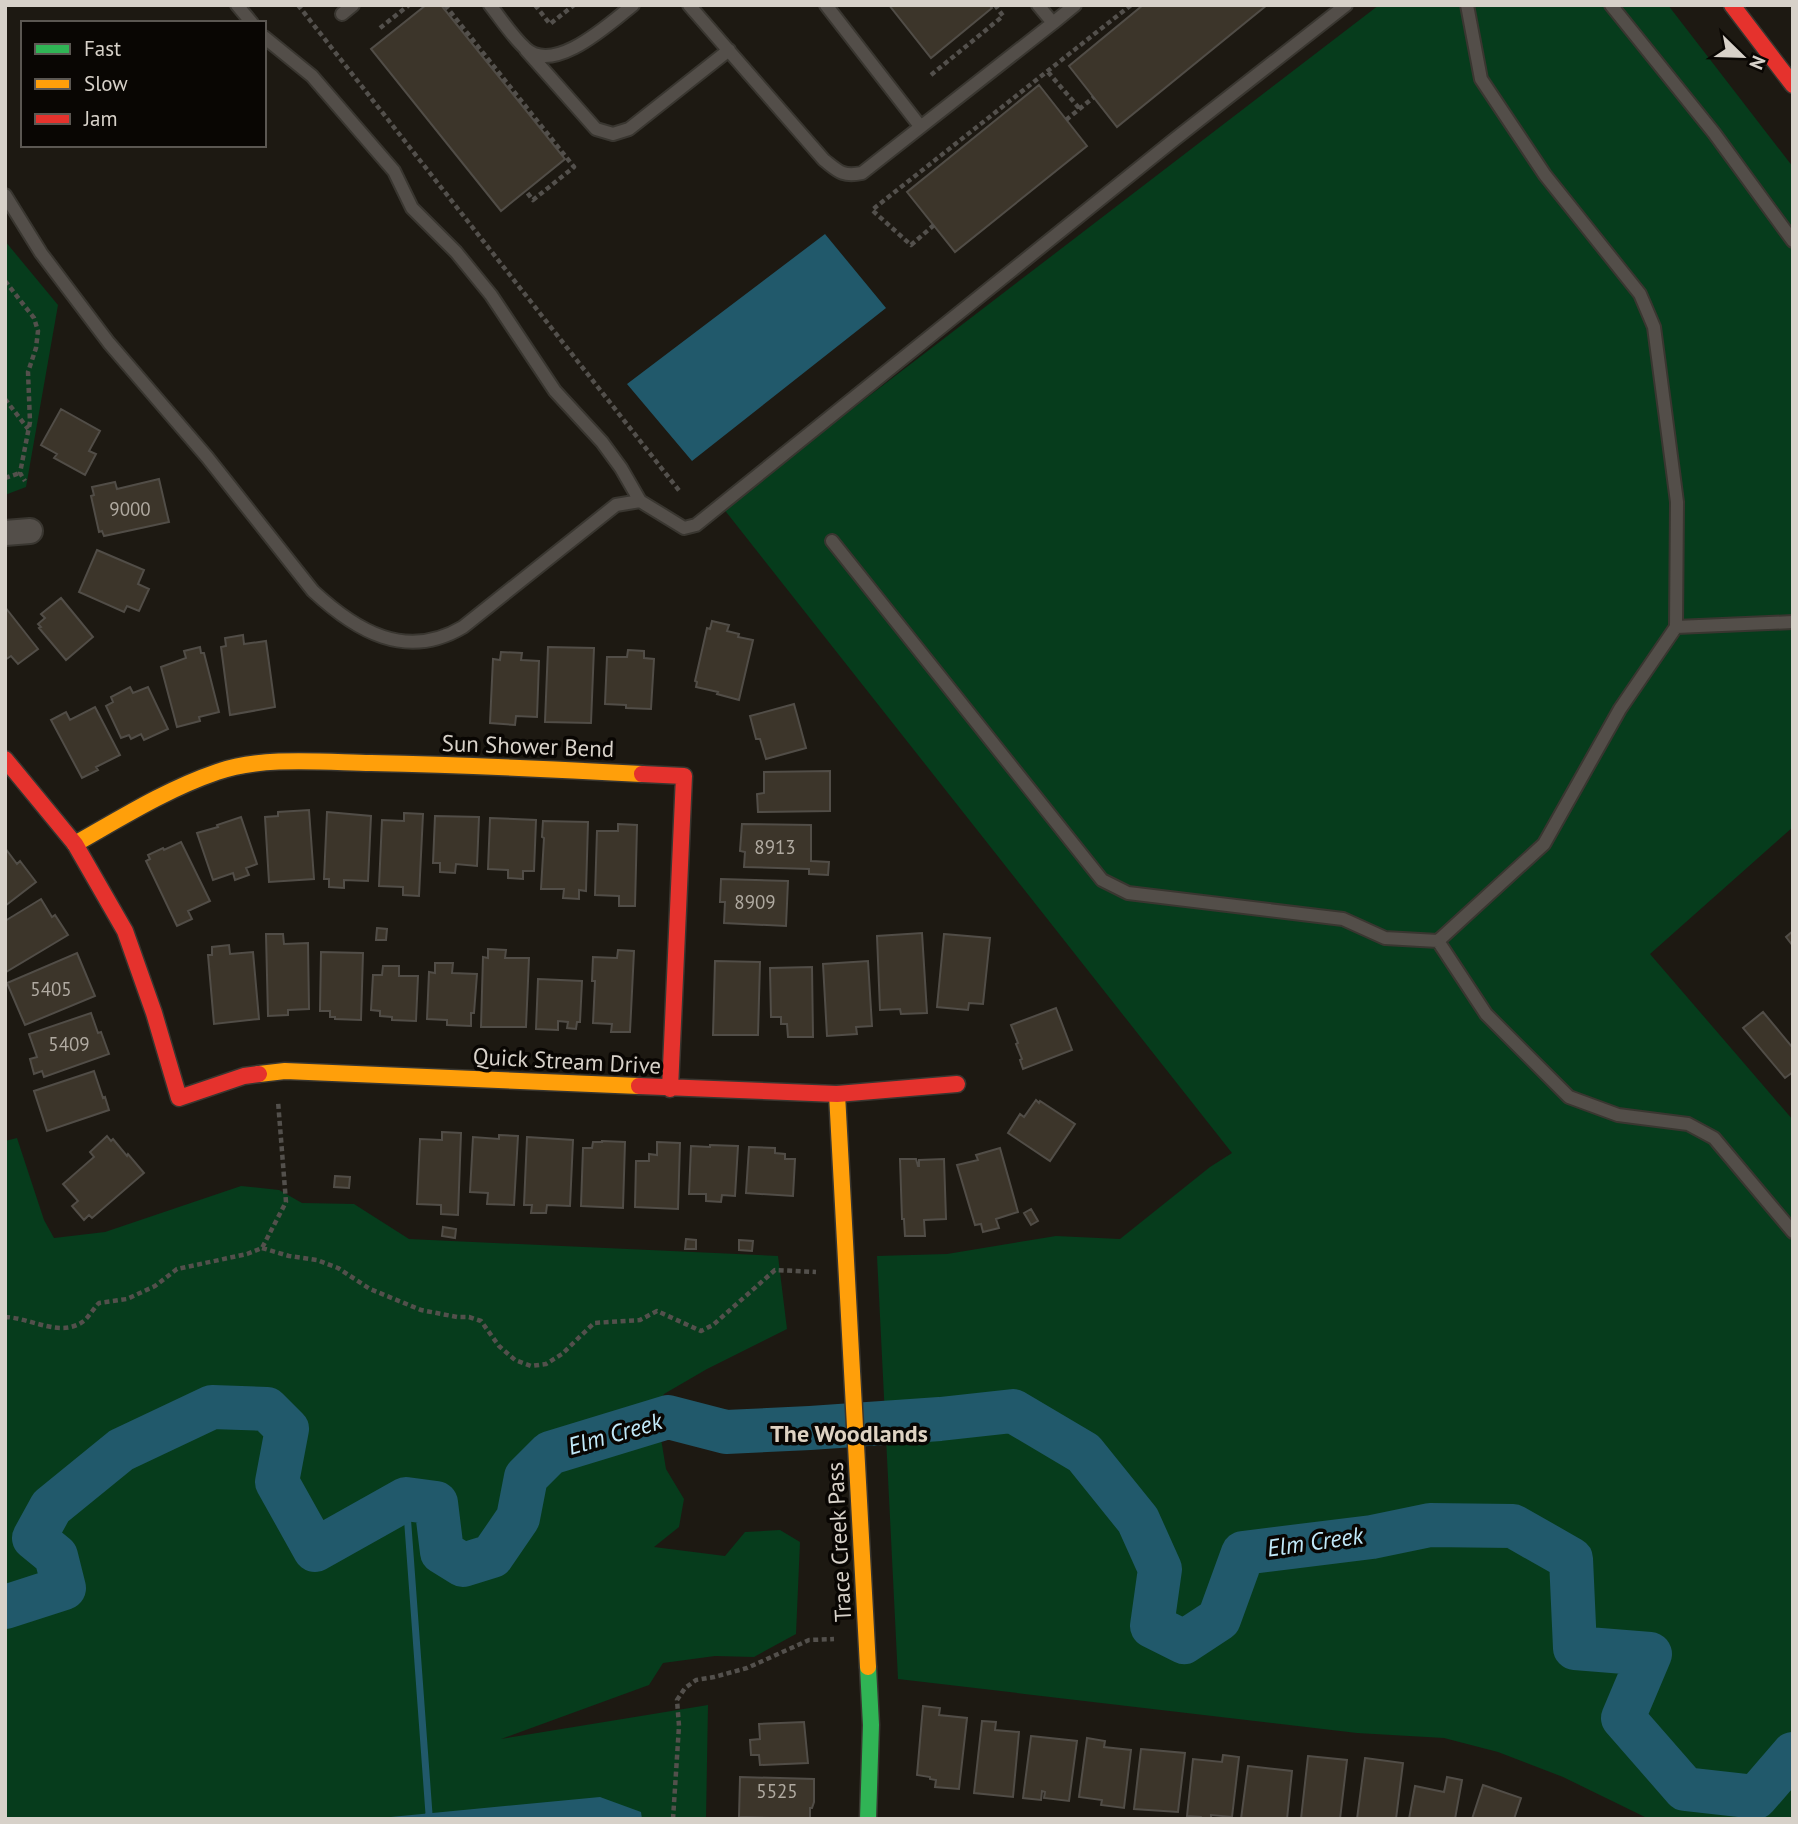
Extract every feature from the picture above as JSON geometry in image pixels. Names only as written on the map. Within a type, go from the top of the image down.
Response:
[{"type":"street","points":[[1732,5],[1793,85]]},
{"type":"street","points":[[5,533],[30,531]]},
{"type":"street","points":[[5,759],[75,844]]},
{"type":"street","name":"Sun Shower Bend","points":[[75,844],[164,794],[219,771],[261,763],[507,766],[684,776],[670,1088]]},
{"type":"street","name":"Quick Stream Drive","points":[[75,844],[125,931],[154,1013],[179,1098],[244,1076],[285,1071],[837,1094],[957,1084]]},
{"type":"street","name":"Trace Creek Pass","points":[[837,1094],[871,1725],[868,1819]]},
{"type":"lane","points":[[237,5],[250,21]]},
{"type":"lane","points":[[342,14],[353,5]]},
{"type":"lane","points":[[490,5],[596,129],[613,134],[629,129],[729,50]]},
{"type":"lane","points":[[526,50],[544,57],[578,47],[633,5]]},
{"type":"lane","points":[[690,5],[824,160],[838,171],[850,175],[862,173],[1075,5]]},
{"type":"lane","points":[[826,5],[920,126]]},
{"type":"lane","points":[[1038,5],[1053,23]]},
{"type":"lane","points":[[266,39],[312,76],[394,171],[412,208],[456,252],[491,295],[555,391],[602,442],[640,501],[684,528],[696,525],[1175,139],[1346,5]]},
{"type":"lane","points":[[832,541],[1102,880],[1128,892],[1343,919],[1385,938],[1438,941],[1544,844],[1620,709],[1676,627],[1677,502],[1654,327],[1640,294],[1545,175],[1481,79],[1467,5]]},
{"type":"lane","points":[[1611,5],[1714,132],[1793,241]]},
{"type":"lane","points":[[5,195],[41,253],[109,343],[207,457],[313,591],[332,609],[366,630],[411,643],[448,636],[617,505],[640,501]]},
{"type":"lane","points":[[1676,627],[1793,622]]},
{"type":"lane","points":[[1438,941],[1486,1014],[1569,1097],[1618,1115],[1688,1124],[1714,1138],[1793,1232]]},
{"type":"path","points":[[298,5],[681,494]]},
{"type":"path","points":[[380,28],[409,5]]},
{"type":"path","points":[[445,5],[574,167],[533,200],[526,191]]},
{"type":"path","points":[[535,5],[550,24],[574,5]]},
{"type":"path","points":[[931,75],[1003,16],[995,5]]},
{"type":"path","points":[[934,225],[911,245],[872,210],[1131,5]]},
{"type":"path","points":[[1048,71],[1079,108]]},
{"type":"path","points":[[1066,120],[1094,97]]},
{"type":"path","points":[[5,281],[34,318],[38,331],[28,372],[30,422],[20,473],[25,481]]},
{"type":"path","points":[[5,399],[29,429]]},
{"type":"path","points":[[5,478],[20,473]]},
{"type":"path","points":[[262,1248],[286,1202],[278,1099]]},
{"type":"path","points":[[5,1317],[66,1329],[84,1321],[99,1303],[127,1299],[155,1286],[177,1269],[247,1254],[262,1248],[317,1260],[338,1268],[370,1289],[421,1310],[481,1321],[499,1346],[516,1360],[531,1366],[546,1364],[562,1354],[594,1322],[640,1320],[657,1311],[702,1331],[713,1325],[775,1270],[816,1272]]},
{"type":"path","points":[[673,1819],[679,1726],[677,1700],[685,1688],[695,1680],[747,1668],[809,1640],[834,1639]]},
{"type":"green space","points":[[1379,5],[1668,5],[1793,167],[1793,827],[1650,954],[1793,1120],[1793,1819],[1649,1819],[1563,1777],[1498,1752],[1444,1738],[1357,1733],[898,1679],[877,1256],[947,1254],[1056,1236],[1120,1239],[1210,1167],[1232,1153],[723,508]]},
{"type":"green space","points":[[5,241],[58,305],[26,487],[5,495]]},
{"type":"green space","points":[[17,1138],[44,1220],[54,1238],[105,1232],[241,1186],[279,1190],[302,1203],[354,1204],[409,1239],[778,1256],[787,1329],[664,1394],[656,1408],[666,1469],[684,1499],[679,1527],[654,1547],[725,1556],[745,1532],[780,1530],[800,1542],[796,1634],[754,1657],[715,1656],[663,1663],[649,1685],[501,1739],[708,1705],[706,1819],[5,1819],[5,1141]]},
{"type":"water","points":[[825,234],[886,308],[692,461],[627,384]]},
{"type":"water","points":[[600,1797],[641,1812],[642,1819],[370,1819]]},
{"type":"building","points":[[426,5],[441,5],[565,159],[501,211],[371,49]]},
{"type":"building","points":[[889,5],[989,5],[992,8],[931,58]]},
{"type":"building","points":[[1143,5],[1267,5],[1117,127],[1069,66]]},
{"type":"building","points":[[1039,85],[1087,146],[955,252],[907,192]]},
{"type":"building","points":[[61,409],[100,431],[89,451],[96,454],[85,475],[54,458],[57,454],[41,445]]},
{"type":"building","points":[[159,479],[169,522],[104,536],[102,531],[99,532],[91,496],[94,495],[92,487],[115,482],[117,489]]},
{"type":"building","points":[[97,550],[144,570],[138,584],[149,589],[139,611],[127,606],[124,612],[79,592]]},
{"type":"building","points":[[61,598],[93,637],[66,660],[38,624],[45,618],[41,614]]},
{"type":"building","points":[[5,607],[38,649],[18,664],[11,656],[5,660]]},
{"type":"building","points":[[712,621],[729,625],[727,631],[739,634],[738,637],[753,640],[739,700],[696,687],[707,628],[710,629]]},
{"type":"building","points":[[243,635],[244,644],[266,641],[275,707],[230,715],[221,647],[226,646],[225,638]]},
{"type":"building","points":[[200,647],[201,653],[204,653],[219,712],[177,727],[161,667],[186,658],[184,651]]},
{"type":"building","points":[[548,647],[594,648],[591,723],[545,722]]},
{"type":"building","points":[[628,650],[644,651],[644,658],[654,659],[651,709],[605,704],[607,657],[627,657]]},
{"type":"building","points":[[501,652],[522,653],[521,660],[539,661],[537,717],[516,716],[515,725],[490,723],[493,659],[500,660]]},
{"type":"building","points":[[130,687],[133,693],[148,687],[168,729],[144,740],[141,734],[131,739],[129,735],[121,738],[106,706],[113,702],[111,697]]},
{"type":"building","points":[[794,704],[806,748],[766,759],[760,739],[756,739],[750,716]]},
{"type":"building","points":[[95,707],[120,755],[96,767],[98,770],[82,778],[51,720],[66,712],[70,720]]},
{"type":"building","points":[[830,771],[830,811],[758,812],[757,794],[764,793],[764,772]]},
{"type":"building","points":[[309,810],[314,879],[269,882],[265,817],[278,816],[278,812]]},
{"type":"building","points":[[327,812],[371,816],[368,881],[344,880],[344,888],[329,887],[329,879],[324,879]]},
{"type":"building","points":[[404,813],[423,814],[419,896],[403,895],[403,887],[379,886],[382,820],[404,821]]},
{"type":"building","points":[[435,816],[479,817],[477,866],[456,864],[455,873],[440,872],[440,863],[433,863]]},
{"type":"building","points":[[241,817],[257,864],[246,868],[249,875],[235,880],[233,873],[213,880],[197,833]]},
{"type":"building","points":[[490,818],[536,820],[534,871],[523,871],[523,879],[508,878],[508,870],[488,869]]},
{"type":"building","points":[[543,821],[588,822],[586,891],[579,890],[579,899],[563,898],[564,889],[541,889]]},
{"type":"building","points":[[618,824],[637,825],[635,906],[619,906],[619,896],[595,895],[597,831],[618,831]]},
{"type":"building","points":[[742,824],[811,825],[811,861],[829,862],[828,875],[809,874],[809,869],[744,867],[745,852],[740,851]]},
{"type":"building","points":[[181,842],[210,901],[188,911],[192,919],[177,926],[146,861],[150,859],[148,855]]},
{"type":"building","points":[[5,848],[17,864],[20,861],[36,882],[5,906]]},
{"type":"building","points":[[721,879],[788,881],[786,926],[724,923],[725,902],[720,902]]},
{"type":"building","points":[[41,899],[68,935],[6,972],[5,921]]},
{"type":"building","points":[[377,928],[387,929],[386,940],[376,940]]},
{"type":"building","points":[[1793,931],[1793,946],[1786,937]]},
{"type":"building","points":[[922,933],[927,1013],[901,1014],[900,1009],[880,1010],[877,936]]},
{"type":"building","points":[[266,934],[283,934],[284,944],[308,943],[309,1009],[288,1010],[288,1015],[268,1016]]},
{"type":"building","points":[[944,934],[990,938],[983,1004],[969,1003],[968,1010],[937,1007]]},
{"type":"building","points":[[229,945],[230,954],[253,952],[259,1019],[214,1024],[208,955],[212,955],[212,947]]},
{"type":"building","points":[[488,949],[506,950],[505,958],[529,958],[526,1027],[481,1027],[483,957],[488,958]]},
{"type":"building","points":[[618,950],[634,951],[630,1032],[611,1032],[612,1024],[593,1023],[593,957],[617,958]]},
{"type":"building","points":[[321,952],[363,953],[361,1020],[335,1019],[330,1017],[330,1011],[320,1011]]},
{"type":"building","points":[[77,953],[95,996],[25,1025],[7,983]]},
{"type":"building","points":[[715,961],[760,962],[758,1035],[713,1035]]},
{"type":"building","points":[[868,961],[872,1026],[856,1027],[857,1034],[827,1036],[823,964]]},
{"type":"building","points":[[435,963],[453,963],[452,973],[477,974],[471,1026],[447,1025],[447,1020],[427,1019],[429,972],[435,973]]},
{"type":"building","points":[[383,966],[399,966],[399,976],[418,976],[416,1021],[392,1020],[392,1017],[380,1016],[380,1011],[371,1010],[373,975],[382,975]]},
{"type":"building","points":[[812,967],[813,1037],[788,1037],[787,1024],[781,1024],[781,1017],[771,1017],[770,968]]},
{"type":"building","points":[[538,979],[582,981],[580,1022],[577,1022],[576,1029],[567,1028],[568,1022],[558,1021],[558,1030],[536,1029]]},
{"type":"building","points":[[1056,1008],[1072,1050],[1023,1069],[1011,1025]]},
{"type":"building","points":[[1763,1012],[1793,1048],[1793,1072],[1785,1078],[1743,1028]]},
{"type":"building","points":[[91,1013],[109,1054],[44,1077],[42,1071],[34,1074],[30,1059],[37,1057],[29,1034]]},
{"type":"building","points":[[94,1071],[109,1110],[47,1131],[34,1091]]},
{"type":"building","points":[[1036,1100],[1075,1124],[1050,1161],[1008,1133],[1020,1114],[1024,1117]]},
{"type":"building","points":[[442,1132],[461,1133],[458,1215],[441,1214],[441,1205],[417,1204],[420,1139],[442,1140]]},
{"type":"building","points":[[499,1135],[518,1136],[514,1205],[487,1204],[488,1193],[470,1192],[473,1137],[499,1139]]},
{"type":"building","points":[[107,1136],[111,1141],[113,1139],[127,1156],[128,1154],[144,1173],[92,1218],[89,1215],[84,1220],[72,1206],[78,1201],[63,1184],[94,1157],[90,1152]]},
{"type":"building","points":[[527,1137],[573,1140],[570,1206],[547,1205],[546,1213],[531,1213],[532,1205],[524,1205]]},
{"type":"building","points":[[593,1142],[625,1142],[623,1208],[581,1206],[583,1148],[592,1148]]},
{"type":"building","points":[[657,1142],[680,1143],[678,1209],[635,1207],[636,1161],[649,1161],[649,1154],[657,1155]]},
{"type":"building","points":[[691,1146],[738,1146],[735,1196],[722,1195],[721,1202],[706,1201],[706,1194],[689,1194]]},
{"type":"building","points":[[749,1147],[775,1148],[775,1153],[785,1154],[785,1159],[795,1159],[793,1196],[746,1193]]},
{"type":"building","points":[[1000,1148],[1018,1212],[996,1219],[999,1228],[983,1232],[981,1224],[975,1225],[957,1165],[978,1160],[976,1155]]},
{"type":"building","points":[[900,1159],[916,1159],[919,1166],[919,1160],[944,1159],[946,1219],[924,1220],[925,1236],[905,1236]]},
{"type":"building","points":[[335,1176],[350,1177],[349,1188],[334,1187]]},
{"type":"building","points":[[1031,1209],[1038,1221],[1031,1225],[1024,1213]]},
{"type":"building","points":[[443,1227],[456,1229],[455,1238],[442,1236]]},
{"type":"building","points":[[686,1239],[696,1240],[696,1249],[685,1249]]},
{"type":"building","points":[[739,1240],[753,1241],[752,1251],[739,1250]]},
{"type":"building","points":[[923,1706],[940,1708],[939,1715],[967,1718],[959,1789],[935,1787],[936,1780],[917,1775]]},
{"type":"building","points":[[982,1721],[996,1722],[995,1730],[1019,1732],[1013,1797],[974,1793]]},
{"type":"building","points":[[804,1722],[808,1763],[760,1765],[759,1755],[751,1755],[750,1740],[760,1739],[759,1724]]},
{"type":"building","points":[[1031,1736],[1077,1741],[1069,1801],[1044,1798],[1045,1792],[1042,1791],[1041,1800],[1023,1798]]},
{"type":"building","points":[[1087,1738],[1105,1741],[1104,1747],[1131,1750],[1124,1808],[1101,1805],[1102,1800],[1079,1797]]},
{"type":"building","points":[[1141,1749],[1185,1753],[1178,1812],[1134,1809]]},
{"type":"building","points":[[1223,1755],[1239,1757],[1232,1817],[1211,1815],[1211,1819],[1202,1819],[1187,1816],[1193,1759],[1222,1762]]},
{"type":"building","points":[[1308,1756],[1347,1760],[1340,1819],[1301,1819]]},
{"type":"building","points":[[1365,1758],[1403,1763],[1396,1819],[1357,1819]]},
{"type":"building","points":[[1248,1766],[1292,1771],[1287,1819],[1241,1819]]},
{"type":"building","points":[[740,1777],[814,1779],[814,1802],[810,1808],[810,1819],[739,1817]]},
{"type":"building","points":[[1447,1777],[1462,1780],[1455,1819],[1409,1819],[1415,1786],[1444,1792]]},
{"type":"building","points":[[1483,1785],[1521,1798],[1514,1819],[1472,1819]]},
{"type":"waterway","name":"Elm Creek","points":[[5,1607],[64,1588],[56,1556],[34,1538],[51,1507],[121,1450],[212,1407],[267,1409],[287,1429],[277,1482],[315,1550],[406,1499],[436,1503],[442,1552],[463,1565],[492,1556],[518,1518],[526,1477],[550,1453],[668,1417],[726,1432],[940,1419],[1013,1411],[1084,1453],[1138,1520],[1160,1569],[1152,1626],[1184,1642],[1219,1619],[1243,1553],[1372,1537],[1430,1525],[1513,1526],[1571,1559],[1575,1648],[1650,1654],[1623,1718],[1685,1789],[1756,1797],[1793,1754]]},
{"type":"waterway","points":[[406,1499],[429,1814],[426,1819]]},
{"type":"traffic: fast","points":[[868,1667],[871,1725],[868,1819]]},
{"type":"traffic: slow","points":[[75,844],[180,787],[217,772],[254,764],[313,761],[642,774]]},
{"type":"traffic: slow","points":[[259,1074],[285,1071],[639,1086]]},
{"type":"traffic: slow","points":[[837,1094],[868,1667]]},
{"type":"traffic: jam","points":[[1732,5],[1793,85]]},
{"type":"traffic: jam","points":[[5,759],[75,844],[125,931],[154,1013],[179,1098],[244,1076],[259,1074]]},
{"type":"traffic: jam","points":[[642,774],[684,776],[670,1089]]},
{"type":"traffic: jam","points":[[639,1086],[837,1094],[957,1084]]},
{"type":"district","name":"The Woodlands","points":[[849,1434]]}]
